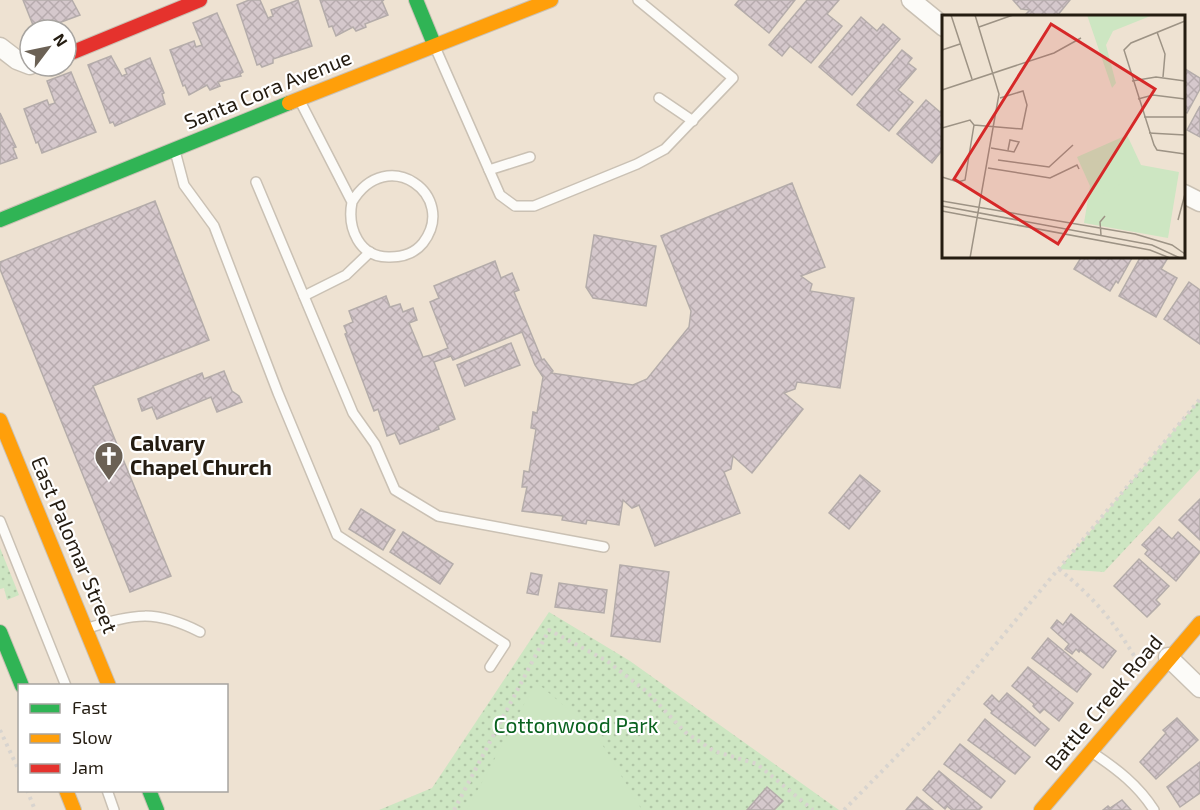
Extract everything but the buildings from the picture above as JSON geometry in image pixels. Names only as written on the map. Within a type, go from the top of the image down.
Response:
[{"type":"street","points":[[78,50],[200,0]]},
{"type":"street","points":[[417,0],[434,44]]},
{"type":"street","name":"Santa Cora Avenue","points":[[0,220],[300,101],[434,44],[551,0]]},
{"type":"street","points":[[911,0],[942,25]]},
{"type":"street","points":[[0,47],[18,60]]},
{"type":"street","points":[[1185,194],[1200,202]]},
{"type":"street","name":"East Palomar Street","points":[[0,420],[108,684]]},
{"type":"street","name":"Battle Creek Road","points":[[1041,810],[1168,657],[1200,623]]},
{"type":"street","points":[[0,632],[21,684]]},
{"type":"street","points":[[1168,657],[1200,688]]},
{"type":"street","points":[[67,792],[74,810]]},
{"type":"street","points":[[150,792],[157,810]]},
{"type":"lane","points":[[434,44],[500,195],[515,206],[534,206],[647,159],[665,149],[733,78],[638,0]]},
{"type":"lane","points":[[659,98],[693,122]]},
{"type":"lane","points":[[300,101],[352,202]]},
{"type":"lane","points":[[175,151],[184,185],[214,226],[278,393],[337,535],[505,644],[490,667]]},
{"type":"lane","points":[[489,170],[530,157]]},
{"type":"lane","points":[[397,175],[409,179],[428,197],[432,223],[428,235],[421,246],[398,257],[384,257],[370,252],[359,243],[351,230],[349,216],[352,202],[359,189],[370,180],[397,175]]},
{"type":"lane","points":[[256,182],[353,413],[375,444],[395,490],[438,516],[604,547]]},
{"type":"lane","points":[[304,296],[346,275],[370,252]]},
{"type":"lane","points":[[0,521],[65,684]]},
{"type":"lane","points":[[87,628],[118,619],[153,615],[174,619],[200,632]]},
{"type":"lane","points":[[1091,752],[1118,770],[1143,793],[1154,810]]},
{"type":"lane","points":[[108,792],[114,810]]},
{"type":"path","points":[[844,810],[936,716],[1200,399]]},
{"type":"path","points":[[1059,569],[1094,599],[1113,622],[1136,659]]},
{"type":"path","points":[[454,810],[549,630],[607,661],[646,691],[685,732],[714,751],[757,764],[813,810]]},
{"type":"path","points":[[0,730],[18,769]]},
{"type":"path","points":[[28,792],[34,810]]},
{"type":"green space","points":[[1200,399],[1200,469],[1104,572],[1059,569]]},
{"type":"green space","points":[[0,548],[19,595],[7,600],[4,588],[0,589]]},
{"type":"green space","name":"Cottonwood Park","points":[[549,612],[630,661],[839,810],[379,810],[432,788]]},
{"type":"green space","points":[[536,682],[594,731],[642,810],[467,810]]},
{"type":"traffic: fast","points":[[416,0],[434,44]]},
{"type":"traffic: fast","points":[[0,220],[289,103]]},
{"type":"traffic: fast","points":[[0,632],[21,684]]},
{"type":"traffic: fast","points":[[150,792],[157,810]]},
{"type":"traffic: slow","points":[[289,103],[551,0]]},
{"type":"traffic: slow","points":[[0,420],[108,684]]},
{"type":"traffic: slow","points":[[1041,810],[1200,623]]},
{"type":"traffic: slow","points":[[67,792],[74,810]]},
{"type":"traffic: jam","points":[[78,50],[200,0]]},
{"type":"place","name":"Calvary Chapel Church","points":[[109,482]]}]
